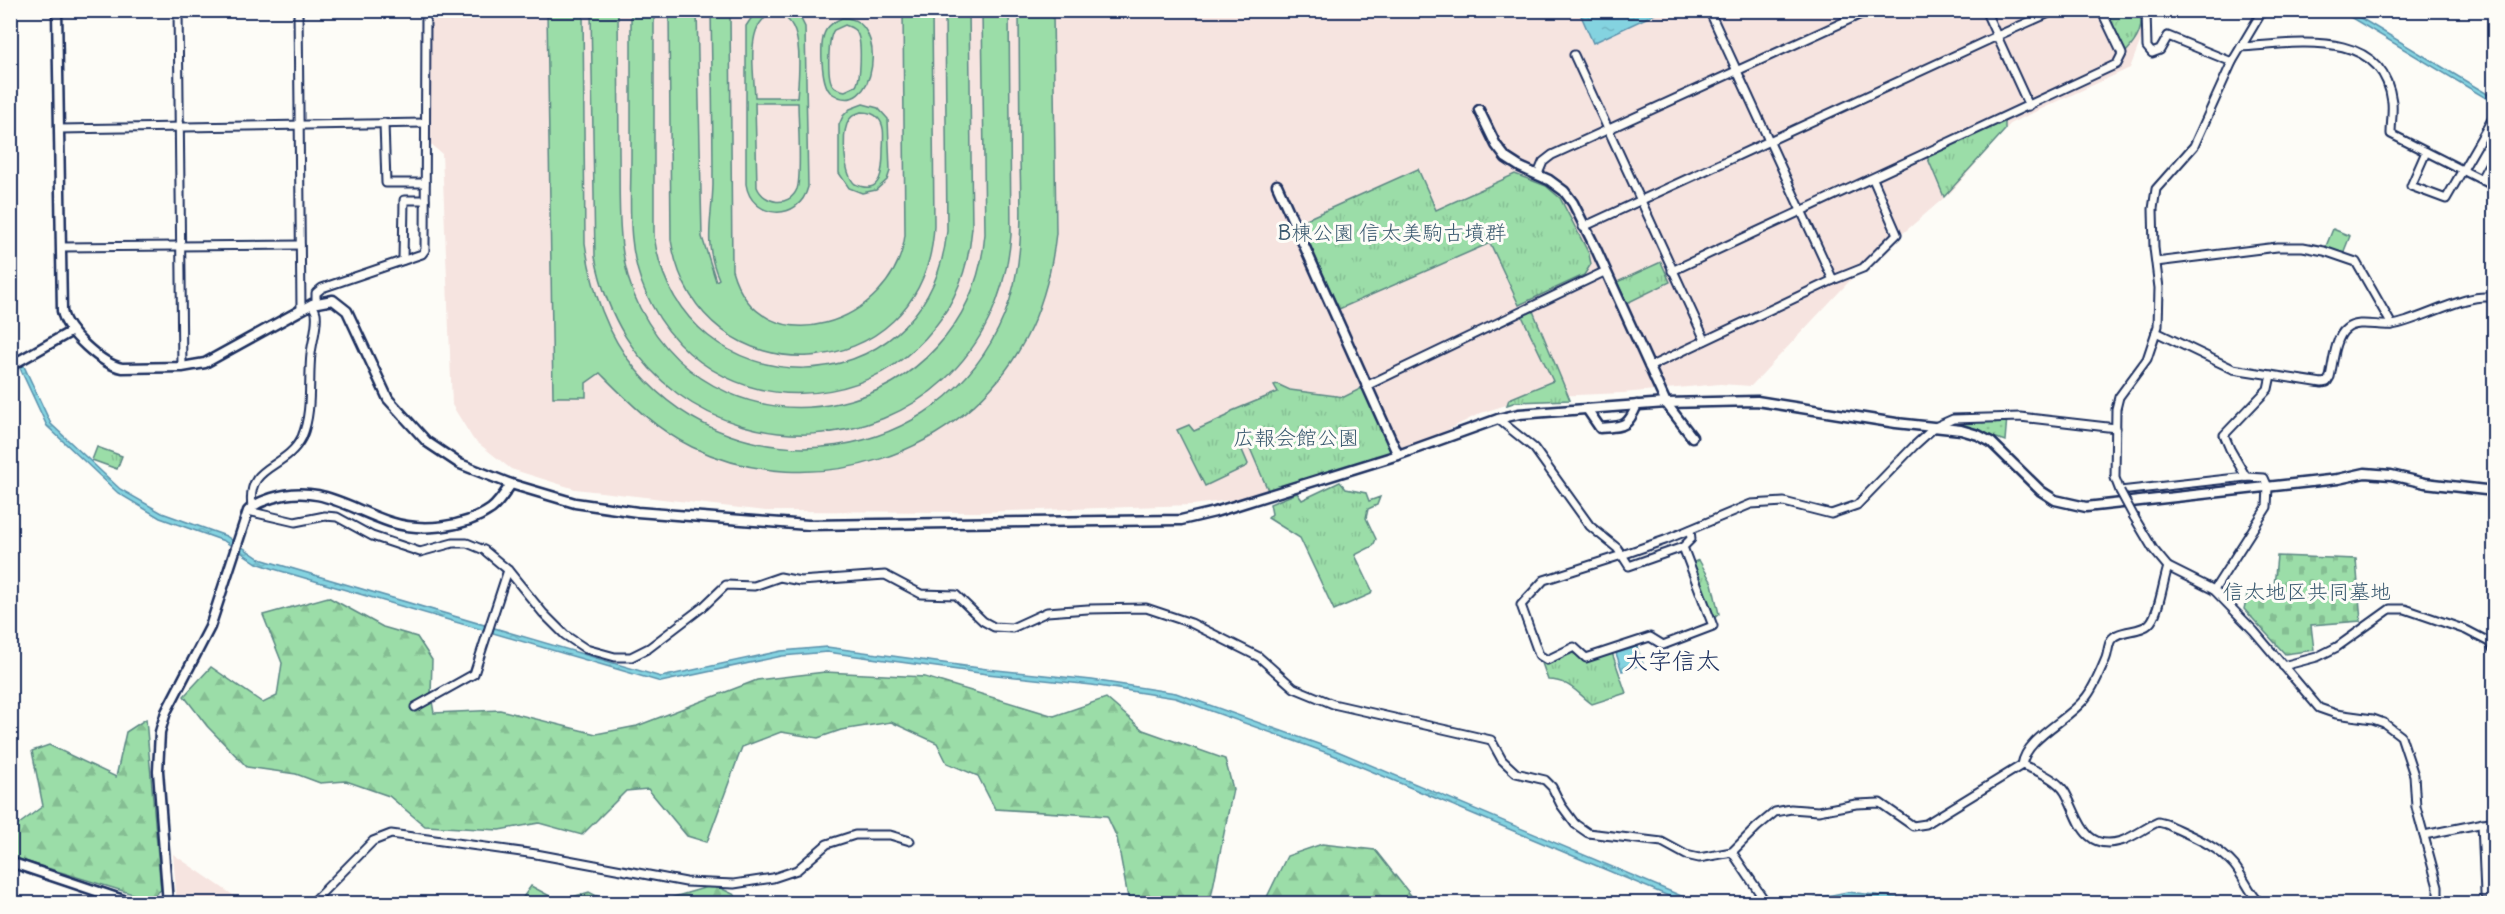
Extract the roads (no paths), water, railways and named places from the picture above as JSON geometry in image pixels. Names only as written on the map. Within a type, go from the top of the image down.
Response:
[{"type":"street","points":[[57,10],[62,311],[66,325],[72,331],[111,366],[122,368],[182,367],[205,363],[314,303],[333,300],[347,311],[388,399],[427,442],[460,464],[511,484],[575,503],[604,508],[808,525],[1166,520],[1215,512],[1398,455],[1498,419],[1519,414],[1637,405],[1758,401],[1961,430],[1978,435],[1991,442],[2041,491],[2055,500],[2070,504],[2105,506],[2365,474],[2391,475],[2425,483],[2494,491]]},
{"type":"street","points":[[178,10],[182,367]]},
{"type":"street","points":[[298,10],[301,310]]},
{"type":"street","points":[[168,903],[158,771],[160,732],[166,712],[210,627],[250,509],[250,494],[254,481],[259,475],[288,457],[302,436],[309,409],[316,293],[322,288],[422,254],[425,250],[426,10]]},
{"type":"street","points":[[1709,10],[1833,280]]},
{"type":"street","points":[[1538,174],[1543,162],[1552,154],[1870,10]]},
{"type":"street","points":[[1985,10],[2029,106]]},
{"type":"street","points":[[1583,227],[2056,10]]},
{"type":"street","points":[[1672,271],[2117,64],[2122,54],[2101,10]]},
{"type":"street","points":[[2146,10],[2147,47],[2152,53],[2160,50],[2168,36],[2232,62]]},
{"type":"street","points":[[2263,10],[2232,62],[2194,146],[2156,189],[2153,209],[2159,315],[2156,332],[2146,359],[2119,397],[2116,409],[2115,478],[2153,549],[2168,567],[2214,590],[2319,708],[2336,714],[2373,719],[2384,723],[2401,736],[2414,775],[2416,807],[2438,887],[2438,903]]},
{"type":"street","points":[[2491,10],[2494,16]]},
{"type":"street","points":[[2241,47],[2313,42],[2348,47],[2365,56],[2378,69],[2389,91],[2392,101],[2391,134],[2494,186]]},
{"type":"street","points":[[1574,55],[1705,340]]},
{"type":"street","points":[[1479,110],[1496,145],[1506,158],[1538,174],[1564,191],[1573,203],[1666,404],[1692,437]]},
{"type":"street","points":[[2426,152],[2411,186],[2446,199],[2494,116]]},
{"type":"street","points":[[384,123],[386,183],[425,183]]},
{"type":"street","points":[[59,129],[424,123]]},
{"type":"street","points":[[2481,179],[2494,155]]},
{"type":"street","points":[[1649,367],[1863,268],[1897,234],[1873,179]]},
{"type":"street","points":[[1277,185],[1398,455]]},
{"type":"street","points":[[403,260],[404,200],[425,201]]},
{"type":"street","points":[[61,247],[300,245]]},
{"type":"street","points":[[2156,262],[2277,247],[2324,250],[2356,262],[2392,325]]},
{"type":"street","points":[[1366,386],[1606,271]]},
{"type":"street","points":[[2156,332],[2233,369],[2327,382],[2344,329],[2354,325],[2392,325],[2475,298],[2494,298]]},
{"type":"street","points":[[10,366],[72,331]]},
{"type":"street","points":[[2246,477],[2224,435],[2268,389],[2271,375]]},
{"type":"street","points":[[1587,409],[1600,428],[1623,427],[1628,424],[1637,405]]},
{"type":"street","points":[[1683,548],[1713,626],[1663,645],[1650,637],[1586,658],[1574,647],[1547,660],[1539,655],[1521,605],[1544,580],[1622,555],[1751,504],[1784,502],[1831,514],[1857,505],[1935,427],[1953,419],[2020,417],[2116,428]]},
{"type":"street","points":[[1498,419],[1534,448],[1590,526],[1617,548],[1629,566],[1683,548],[1691,539],[1690,530]]},
{"type":"street","points":[[2120,491],[2246,477],[2264,478],[2269,497],[2263,516],[2214,590]]},
{"type":"street","points":[[250,509],[289,494],[314,494],[334,499],[391,522],[431,527],[455,524],[491,509],[511,484]]},
{"type":"street","points":[[250,509],[294,522],[326,516],[337,517],[372,536],[420,552],[453,543],[466,543],[484,550],[508,570],[543,613],[565,635],[586,649],[615,657],[631,657],[649,648],[704,606],[726,585],[754,586],[780,577],[800,581],[885,575],[921,594],[956,595],[983,621],[994,627],[1012,628],[1047,612],[1146,608],[1191,623],[1259,657],[1294,688],[1333,704],[1491,740],[1502,760],[1516,773],[1537,776],[1545,780],[1552,787],[1561,805],[1575,824],[1588,833],[1662,842],[1686,855],[1699,858],[1732,852],[1775,812],[1791,809],[1818,811],[1856,804],[1880,803],[1914,826],[1926,824],[2022,765],[2036,770],[2064,790],[2080,826],[2087,835],[2102,843],[2121,841],[2158,822],[2166,824],[2222,854],[2235,866],[2253,896],[2261,903]]},
{"type":"street","points":[[2022,765],[2023,757],[2033,743],[2073,712],[2088,695],[2107,658],[2111,640],[2117,635],[2148,626],[2154,617],[2168,567]]},
{"type":"street","points":[[415,707],[474,675],[508,570]]},
{"type":"street","points":[[2283,666],[2317,657],[2337,647],[2390,609],[2405,609],[2466,630],[2490,642],[2494,650]]},
{"type":"street","points":[[2424,835],[2494,821]]},
{"type":"street","points":[[2482,823],[2485,894],[2494,894]]},
{"type":"street","points":[[311,903],[373,841],[391,834],[536,854],[686,882],[734,884],[773,878],[797,870],[827,844],[855,835],[890,835],[910,841]]},
{"type":"street","points":[[1732,852],[1767,903]]},
{"type":"street","points":[[10,862],[135,903]]},
{"type":"water","points":[[1653,10],[1655,14],[1593,43],[1579,11]]},
{"type":"water","points":[[2340,11],[2349,11],[2494,98],[2494,103]]},
{"type":"water","points":[[10,349],[22,362],[51,424],[120,489],[162,513],[226,536],[260,559],[661,677],[781,651],[827,647],[987,669],[1092,680],[1176,693],[1335,750],[1698,903],[1685,903],[1333,755],[1175,698],[1092,685],[987,674],[827,652],[782,656],[661,682],[274,569],[257,563],[224,541],[160,518],[118,493],[47,426]]},
{"type":"water","points":[[1637,647],[1643,664],[1622,671],[1616,653]]},
{"type":"water","points":[[1847,892],[1950,903],[1911,904],[1848,897],[1816,903],[1792,903]]},
{"type":"district","name":"大字信太","points":[[1672,661]]},
{"type":"park label","name":"B棟公園 信太美駒古墳群","points":[[1392,233]]},
{"type":"park label","name":"広報会館公園","points":[[1296,438]]},
{"type":"park label","name":"信太地区共同墓地","points":[[2307,592]]}]
